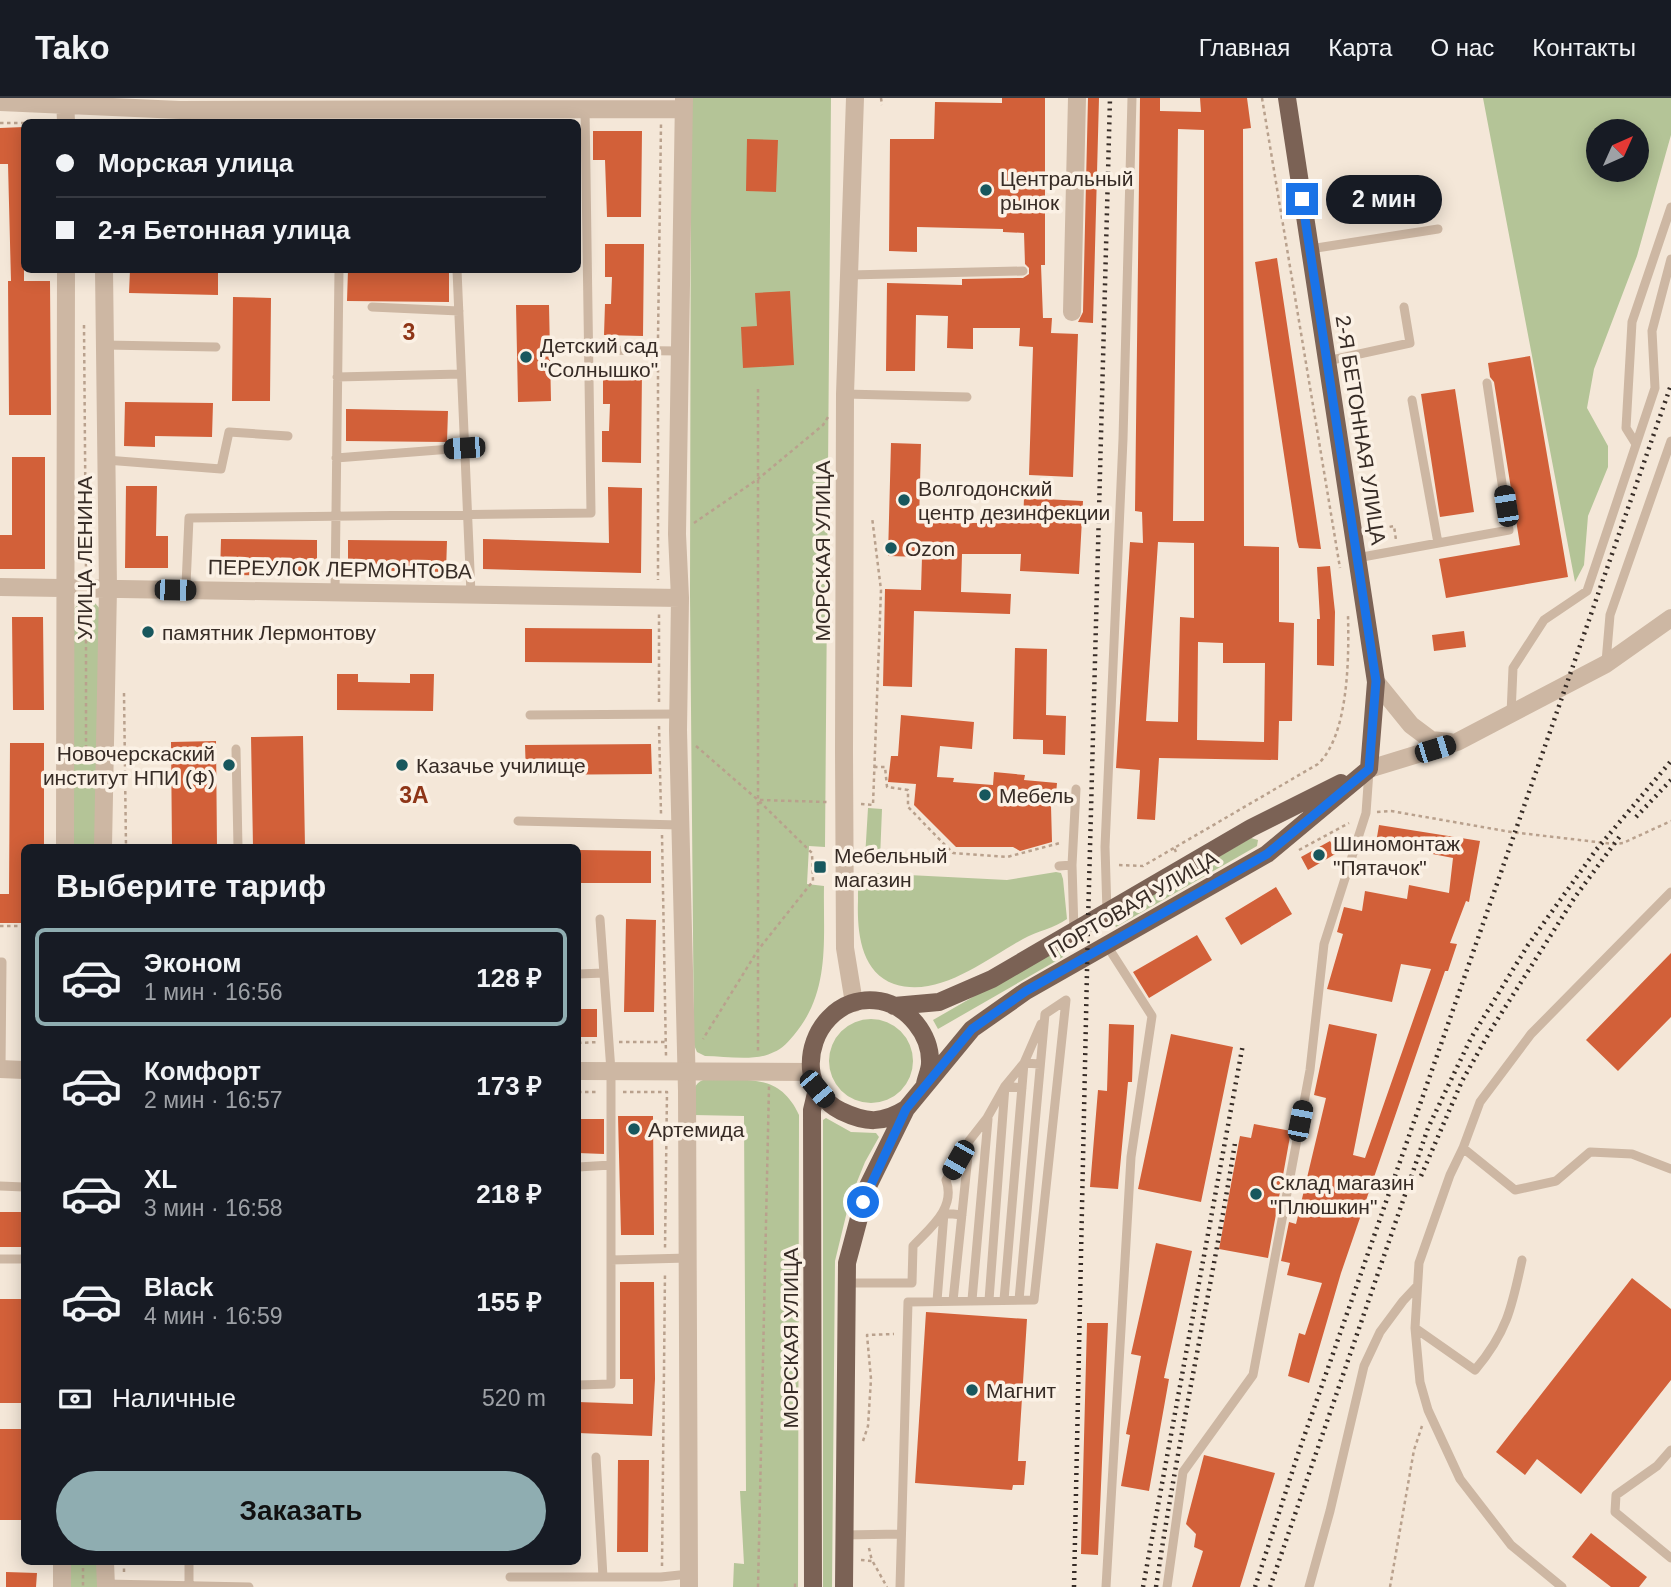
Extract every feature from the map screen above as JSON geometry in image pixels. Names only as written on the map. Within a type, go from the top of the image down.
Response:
[{"type":"main road","name":"2-Я БЕТОННАЯ УЛИЦА","points":[[1287,98],[1376,681],[1369,769]]},
{"type":"main road","name":"ПОРТОВАЯ УЛИЦА","points":[[894,1006],[939,1002],[992,979],[1251,828],[1369,769]]},
{"type":"main road","name":"ПОРТОВАЯ УЛИЦА","points":[[925,1084],[972,1029],[1026,991],[1267,854],[1369,769]]},
{"type":"main road","points":[[1251,828],[1262,833],[1268,841],[1267,854]]},
{"type":"main road","points":[[844,1587],[847,1263],[867,1188],[906,1109],[925,1084],[930,1063],[926,1039],[913,1018],[894,1006],[879,1000],[854,1003],[831,1015],[819,1028],[811,1048],[814,1080],[832,1107],[860,1120],[876,1120],[896,1115],[906,1109]]},
{"type":"main road","name":"МОРСКАЯ УЛИЦА","points":[[813,1587],[814,1080]]},
{"type":"street","name":"МОРСКАЯ УЛИЦА","points":[[854,1003],[845,948],[845,394],[855,98]]},
{"type":"street","points":[[1072,312],[1077,98]]},
{"type":"street","points":[[0,102],[180,115],[341,115],[409,104],[585,109],[684,104],[677,534],[680,598],[678,722],[686,1070],[689,1581]]},
{"type":"street","name":"УЛИЦА ЛЕНИНА","points":[[65,844],[66,273]]},
{"type":"street","name":"УЛИЦА ЛЕНИНА","points":[[103,844],[108,589],[104,273]]},
{"type":"street","name":"ПЕРЕУЛОК ЛЕРМОНТОВА","points":[[0,587],[680,598]]},
{"type":"street","name":"ПОРТОВАЯ УЛИЦА","points":[[1369,769],[1457,742],[1606,664],[1671,618]]},
{"type":"street","points":[[1376,681],[1411,725],[1431,740],[1457,742]]},
{"type":"street","points":[[1,1069],[21,1070]]},
{"type":"street","points":[[581,1071],[686,1070],[814,1080]]},
{"type":"street","points":[[62,1565],[62,1587]]},
{"type":"street","points":[[105,1565],[106,1586]]},
{"type":"lane","points":[[1107,914],[1106,864],[1123,439],[1132,98]]},
{"type":"lane","points":[[186,585],[189,518],[591,513],[589,351],[582,182],[585,109]]},
{"type":"lane","points":[[1636,444],[1626,428],[1632,322],[1671,207]]},
{"type":"lane","points":[[1310,249],[1438,229]]},
{"type":"lane","points":[[1511,714],[1513,668],[1544,620],[1587,591],[1655,388],[1652,331],[1671,259]]},
{"type":"lane","points":[[849,275],[1023,271]]},
{"type":"lane","points":[[335,592],[339,273]]},
{"type":"lane","points":[[457,273],[471,594]]},
{"type":"lane","points":[[372,307],[459,311]]},
{"type":"lane","points":[[1327,361],[1410,343],[1404,307]]},
{"type":"lane","points":[[104,345],[216,347]]},
{"type":"lane","points":[[589,351],[680,351]]},
{"type":"lane","points":[[337,377],[461,374]]},
{"type":"lane","points":[[1357,558],[1509,530],[1487,383]]},
{"type":"lane","points":[[845,394],[967,397]]},
{"type":"lane","points":[[1412,400],[1438,543]]},
{"type":"lane","points":[[106,460],[221,469],[229,432],[288,436]]},
{"type":"lane","points":[[1606,664],[1610,615],[1671,441]]},
{"type":"lane","points":[[336,458],[464,448]]},
{"type":"lane","points":[[530,715],[678,722]]},
{"type":"lane","points":[[236,749],[238,844]]},
{"type":"lane","points":[[1167,1587],[1183,1472],[1253,1375],[1310,1070],[1324,944],[1366,813],[1369,769]]},
{"type":"lane","points":[[1074,933],[1072,865],[1076,789]]},
{"type":"lane","points":[[518,821],[680,825]]},
{"type":"lane","points":[[1059,866],[1072,865]]},
{"type":"lane","points":[[1562,1587],[1511,1545],[1460,1479],[1428,1410],[1420,1382],[1415,1328],[1419,1263],[1450,1175],[1480,1102],[1531,1034],[1671,892]]},
{"type":"lane","points":[[581,1385],[611,1384],[611,1071],[600,919]]},
{"type":"lane","points":[[1106,944],[1152,1016],[1130,1157],[1107,1587]]},
{"type":"lane","points":[[0,962],[1,1069]]},
{"type":"lane","points":[[581,974],[604,973]]},
{"type":"lane","points":[[900,1587],[908,1302],[1034,1300],[1066,1000],[1045,1014],[1024,1063],[1005,1086],[946,1180],[950,1191],[944,1213],[937,1301]]},
{"type":"lane","points":[[1019,1300],[1045,1014]]},
{"type":"lane","points":[[1024,1063],[1040,1064]]},
{"type":"lane","points":[[1004,1300],[1024,1063]]},
{"type":"lane","points":[[1005,1086],[1022,1088]]},
{"type":"lane","points":[[989,1300],[1005,1086]]},
{"type":"lane","points":[[987,1118],[1002,1121]]},
{"type":"lane","points":[[972,1300],[987,1118]]},
{"type":"lane","points":[[969,1141],[985,1141]]},
{"type":"lane","points":[[954,1301],[969,1141]]},
{"type":"lane","points":[[1463,1148],[1515,1190],[1556,1181],[1590,1152],[1632,1154],[1671,1169]]},
{"type":"lane","points":[[581,1167],[611,1165]]},
{"type":"lane","points":[[0,1186],[21,1187]]},
{"type":"lane","points":[[846,1283],[912,1283],[914,1246],[944,1213]]},
{"type":"lane","points":[[944,1213],[962,1214]]},
{"type":"lane","points":[[611,1260],[688,1258]]},
{"type":"lane","points":[[0,1259],[21,1259]]},
{"type":"lane","points":[[1415,1328],[1475,1370],[1495,1347],[1508,1317],[1522,1259]]},
{"type":"lane","points":[[1309,1587],[1364,1366],[1380,1332],[1418,1286]]},
{"type":"lane","points":[[1671,1450],[1657,1466],[1616,1495],[1615,1512],[1671,1558]]},
{"type":"lane","points":[[596,1457],[603,1577]]},
{"type":"lane","points":[[844,1535],[901,1534]]},
{"type":"lane","points":[[189,1565],[189,1586]]},
{"type":"lane","points":[[510,1577],[661,1577],[689,1581]]},
{"type":"lane","points":[[106,1586],[250,1587]]},
{"type":"path","points":[[881,98],[882,104]]},
{"type":"path","points":[[1262,98],[1341,574]]},
{"type":"path","points":[[0,123],[21,123]]},
{"type":"path","points":[[84,324],[86,765]]},
{"type":"path","points":[[758,389],[758,1057]]},
{"type":"path","points":[[677,534],[758,479],[823,425],[845,394]]},
{"type":"path","points":[[1335,537],[1394,526],[1398,551]]},
{"type":"path","points":[[1106,864],[1143,866],[1318,764],[1327,755],[1340,716],[1349,665],[1348,612]]},
{"type":"path","points":[[581,1043],[684,1042],[703,1039],[758,950],[813,881],[812,853],[678,722],[659,729]]},
{"type":"path","points":[[874,767],[885,767],[887,788],[908,790],[908,807],[953,853],[1007,857],[1060,843],[1072,865]]},
{"type":"path","points":[[1298,851],[1366,813],[1391,811],[1511,832],[1615,844],[1623,844],[1671,821]]},
{"type":"path","points":[[1174,848],[1186,867]]},
{"type":"path","points":[[0,926],[21,926]]},
{"type":"path","points":[[758,1587],[769,1083]]},
{"type":"path","points":[[581,1092],[667,1092],[661,1577]]},
{"type":"path","points":[[1390,1587],[1414,1450],[1428,1410]]},
{"type":"path","points":[[873,1561],[887,1587]]},
{"type":"path","points":[[83,1565],[83,1587]]},
{"type":"green space","points":[[691,98],[831,98],[825,847],[809,846],[807,884],[824,886],[824,945],[819,982],[806,1018],[794,1035],[777,1051],[749,1058],[705,1056],[697,1052],[694,1045],[690,596]]},
{"type":"green space","points":[[1483,98],[1671,98],[1671,135],[1637,256],[1594,369],[1587,408],[1608,446],[1608,467],[1588,516],[1584,565],[1575,582]]},
{"type":"green space","points":[[80,602],[95,603],[101,610],[101,844],[72,844],[74,609]]},
{"type":"green space","points":[[868,808],[882,809],[880,859],[865,858]]},
{"type":"green space","points":[[1251,838],[1258,840],[1257,846],[1116,927],[1111,919]]},
{"type":"green space","points":[[869,873],[1007,880],[1061,873],[1063,879],[1067,919],[1023,939],[962,975],[928,986],[911,987],[894,984],[883,978],[867,960],[860,937],[858,892],[860,881]]},
{"type":"green space","points":[[1058,948],[1065,950],[1063,957],[938,1029],[933,1020]]},
{"type":"green space","points":[[871,1019],[887,1022],[901,1031],[910,1045],[913,1061],[910,1077],[901,1091],[887,1100],[871,1103],[855,1100],[841,1091],[832,1077],[829,1061],[832,1045],[841,1031],[855,1022]]},
{"type":"green space","points":[[703,1080],[746,1080],[771,1085],[791,1101],[799,1115],[798,1587],[733,1587],[734,1563],[744,1564],[740,1491],[746,1491],[744,1116],[693,1115],[694,1090]]},
{"type":"green space","points":[[826,1118],[851,1132],[876,1133],[879,1137],[850,1199],[835,1261],[832,1587],[823,1587],[823,1120]]},
{"type":"green space","points":[[69,1565],[97,1565],[97,1587],[69,1587]]},
{"type":"building","points":[[1002,98],[1045,98],[1045,265],[1041,265],[1043,318],[1052,318],[1051,333],[1078,334],[1073,477],[1029,475],[1033,347],[1019,346],[1020,328],[973,328],[973,349],[947,348],[948,316],[916,315],[915,371],[886,371],[887,283],[962,285],[962,279],[1023,278],[1029,274],[1029,268],[1025,264],[1024,233],[1003,232],[1003,229],[917,227],[917,252],[889,251],[890,139],[934,139],[935,102],[1002,103]]},
{"type":"building","points":[[1088,98],[1099,98],[1093,323],[1078,322],[1083,312]]},
{"type":"building","points":[[1140,98],[1160,98],[1160,111],[1201,112],[1200,98],[1247,98],[1251,128],[1243,129],[1244,546],[1279,547],[1279,622],[1294,623],[1292,721],[1279,721],[1278,760],[1159,758],[1155,820],[1137,819],[1140,770],[1116,768],[1130,542],[1143,543],[1142,512],[1135,511]],"holes":[[[1178,129],[1204,130],[1204,521],[1173,521]],[[1158,542],[1194,543],[1194,618],[1180,617],[1178,722],[1146,721]],[[1198,642],[1223,643],[1223,663],[1265,663],[1264,742],[1197,740]]]},
{"type":"building","points":[[21,127],[21,273],[24,273],[24,281],[50,281],[51,415],[9,415],[8,281],[11,281],[8,164],[0,164],[0,128]]},
{"type":"building","points":[[593,131],[642,131],[641,217],[607,217],[605,160],[593,160]]},
{"type":"building","points":[[747,139],[778,140],[776,192],[746,191]]},
{"type":"building","points":[[605,244],[644,244],[643,336],[604,335],[605,304],[611,304],[612,277],[605,277]]},
{"type":"building","points":[[1277,258],[1321,549],[1299,548],[1297,541],[1255,262]]},
{"type":"building","points":[[130,273],[218,273],[218,295],[129,293]]},
{"type":"building","points":[[348,273],[449,273],[449,302],[347,301]]},
{"type":"building","points":[[790,291],[794,365],[743,368],[741,327],[757,326],[755,293]]},
{"type":"building","points":[[233,297],[271,298],[270,401],[232,401]]},
{"type":"building","points":[[516,305],[549,305],[551,401],[518,402]]},
{"type":"building","points":[[1530,356],[1568,577],[1446,598],[1439,559],[1520,545],[1494,382],[1490,377],[1488,363]]},
{"type":"building","points":[[603,371],[642,371],[641,463],[602,462],[602,431],[609,431],[610,404],[603,404]]},
{"type":"building","points":[[1455,389],[1474,512],[1440,517],[1421,394]]},
{"type":"building","points":[[125,402],[213,403],[212,437],[155,436],[155,447],[124,446]]},
{"type":"building","points":[[346,409],[448,411],[447,442],[346,441]]},
{"type":"building","points":[[891,443],[921,444],[919,523],[1023,523],[1024,498],[1083,501],[1079,574],[1020,571],[1021,554],[962,554],[961,592],[1011,594],[1010,614],[914,611],[912,687],[883,686],[885,589],[921,590],[922,557],[888,556]]},
{"type":"building","points":[[12,457],[45,457],[45,569],[0,569],[0,535],[12,535]]},
{"type":"building","points":[[126,486],[157,486],[156,536],[168,536],[168,568],[125,568]]},
{"type":"building","points":[[608,487],[642,488],[641,573],[483,569],[483,539],[609,543]]},
{"type":"building","points":[[221,539],[317,540],[317,576],[220,575]]},
{"type":"building","points":[[348,540],[447,541],[446,572],[348,570]]},
{"type":"building","points":[[1330,566],[1335,612],[1334,666],[1317,665],[1317,619],[1320,619],[1317,567]]},
{"type":"building","points":[[12,617],[43,617],[44,710],[13,710]]},
{"type":"building","points":[[525,628],[652,629],[652,663],[525,662]]},
{"type":"building","points":[[1464,631],[1466,647],[1434,651],[1432,635]]},
{"type":"building","points":[[1015,648],[1047,649],[1046,715],[1066,716],[1065,755],[1043,754],[1043,740],[1013,739]]},
{"type":"building","points":[[337,674],[358,674],[358,682],[410,683],[410,674],[434,674],[433,711],[337,710]]},
{"type":"building","name":"Мебель","points":[[901,715],[974,722],[972,749],[940,746],[937,777],[954,778],[953,782],[993,785],[994,772],[1025,775],[1024,780],[1057,783],[1055,806],[1051,806],[1052,842],[1020,851],[1013,847],[956,847],[914,805],[916,784],[888,782],[891,756],[898,756]]},
{"type":"building","points":[[303,736],[305,844],[253,844],[251,737]]},
{"type":"building","points":[[216,741],[217,844],[172,844],[171,742]]},
{"type":"building","points":[[10,743],[44,743],[44,844],[21,844],[21,923],[0,923],[0,894],[9,894]]},
{"type":"building","points":[[651,744],[652,774],[526,775],[525,745]]},
{"type":"building","points":[[1379,825],[1480,841],[1469,902],[1466,901],[1450,943],[1457,944],[1448,971],[1445,971],[1341,1273],[1309,1383],[1288,1376],[1299,1333],[1305,1335],[1322,1283],[1287,1275],[1290,1263],[1281,1261],[1289,1222],[1296,1224],[1326,1098],[1314,1095],[1329,1024],[1377,1034],[1353,1155],[1365,1158],[1431,969],[1401,964],[1392,1002],[1327,989],[1343,934],[1337,932],[1344,907],[1362,911],[1365,891],[1407,899],[1409,885],[1449,893],[1453,858],[1376,843]]},
{"type":"building","name":"Шиномонтаж \"Пятачок\"","points":[[1330,841],[1337,853],[1308,870],[1301,857]]},
{"type":"building","points":[[581,850],[651,851],[651,883],[581,883]]},
{"type":"building","points":[[1276,887],[1292,914],[1241,945],[1225,918]]},
{"type":"building","points":[[626,919],[656,920],[654,1012],[624,1012]]},
{"type":"building","points":[[1197,935],[1212,960],[1149,998],[1133,972]]},
{"type":"building","points":[[1671,953],[1671,1017],[1618,1071],[1586,1040]]},
{"type":"building","points":[[581,1009],[597,1009],[597,1037],[581,1037]]},
{"type":"building","points":[[1109,1024],[1134,1025],[1132,1082],[1128,1082],[1118,1189],[1090,1187],[1098,1090],[1107,1091]]},
{"type":"building","points":[[1171,1034],[1233,1047],[1201,1202],[1138,1189]]},
{"type":"building","points":[[618,1116],[653,1116],[654,1235],[621,1235]]},
{"type":"building","points":[[581,1119],[604,1119],[604,1154],[581,1153]]},
{"type":"building","name":"Склад магазин \"Плюшкин\"","points":[[1254,1124],[1291,1131],[1268,1258],[1219,1249],[1240,1136],[1251,1138]]},
{"type":"building","points":[[0,1212],[21,1212],[21,1247],[0,1247]]},
{"type":"building","points":[[1156,1243],[1192,1251],[1164,1378],[1169,1379],[1149,1491],[1121,1486],[1130,1435],[1126,1434],[1141,1356],[1131,1354]]},
{"type":"building","points":[[1632,1278],[1671,1309],[1671,1380],[1581,1494],[1537,1459],[1525,1475],[1496,1452]]},
{"type":"building","points":[[620,1282],[654,1282],[655,1379],[652,1436],[581,1433],[581,1402],[633,1404],[633,1379],[620,1379]]},
{"type":"building","points":[[0,1299],[21,1299],[21,1403],[0,1403]]},
{"type":"building","name":"Магнит","points":[[926,1312],[1027,1319],[1018,1461],[1026,1461],[1024,1485],[1013,1485],[1012,1490],[915,1483]]},
{"type":"building","points":[[1087,1323],[1108,1323],[1098,1555],[1081,1554]]},
{"type":"building","points":[[0,1429],[21,1429],[21,1520],[0,1520]]},
{"type":"building","points":[[1204,1455],[1275,1473],[1240,1587],[1192,1587],[1203,1551],[1194,1547],[1196,1534],[1186,1524]]},
{"type":"building","points":[[618,1460],[649,1460],[648,1552],[617,1552]]},
{"type":"building","points":[[1591,1533],[1647,1577],[1639,1587],[1611,1587],[1572,1557]]},
{"type":"building","points":[[6,1572],[37,1573],[36,1587],[6,1587]]},
{"type":"railway","points":[[1074,1587],[1110,98]]},
{"type":"railway","points":[[1255,1587],[1298,1454],[1671,385]]},
{"type":"railway","points":[[1270,1587],[1428,1128],[1471,1038],[1528,945],[1596,850],[1671,761]]},
{"type":"railway","points":[[1636,817],[1671,780]]},
{"type":"railway","points":[[1421,1176],[1462,1081],[1492,1028],[1575,897],[1620,836]]},
{"type":"railway","points":[[1143,1587],[1243,1044]]},
{"type":"railway","points":[[1156,1587],[1235,1143]]},
{"type":"place","name":"Центральный рынок","points":[[986,190]]},
{"type":"place","name":"Детский сад \"Солнышко\"","points":[[526,357]]},
{"type":"place","name":"Волгодонский центр дезинфекции","points":[[904,500]]},
{"type":"place","name":"Ozon","points":[[891,548]]},
{"type":"place","name":"памятник Лермонтову","points":[[148,632]]},
{"type":"place","name":"Новочерскаский институт НПИ (Ф)","points":[[229,765]]},
{"type":"place","name":"Казачье училище","points":[[402,765]]},
{"type":"place","name":"Мебель","points":[[985,795]]},
{"type":"place","name":"Шиномонтаж \"Пятачок\"","points":[[1319,855]]},
{"type":"place","name":"Мебельный магазин","points":[[820,867]]},
{"type":"place","name":"Артемида","points":[[634,1129]]},
{"type":"place","name":"Склад магазин \"Плюшкин\"","points":[[1256,1194]]},
{"type":"place","name":"Магнит","points":[[972,1390]]},
{"type":"district","name":"3","points":[[409,332]]},
{"type":"district","name":"3А","points":[[414,795]]},
{"type":"route","points":[[863,1202],[867,1188],[906,1109],[972,1029],[1026,991],[1088,954],[1267,854],[1369,769],[1376,681],[1302,199]]}]
